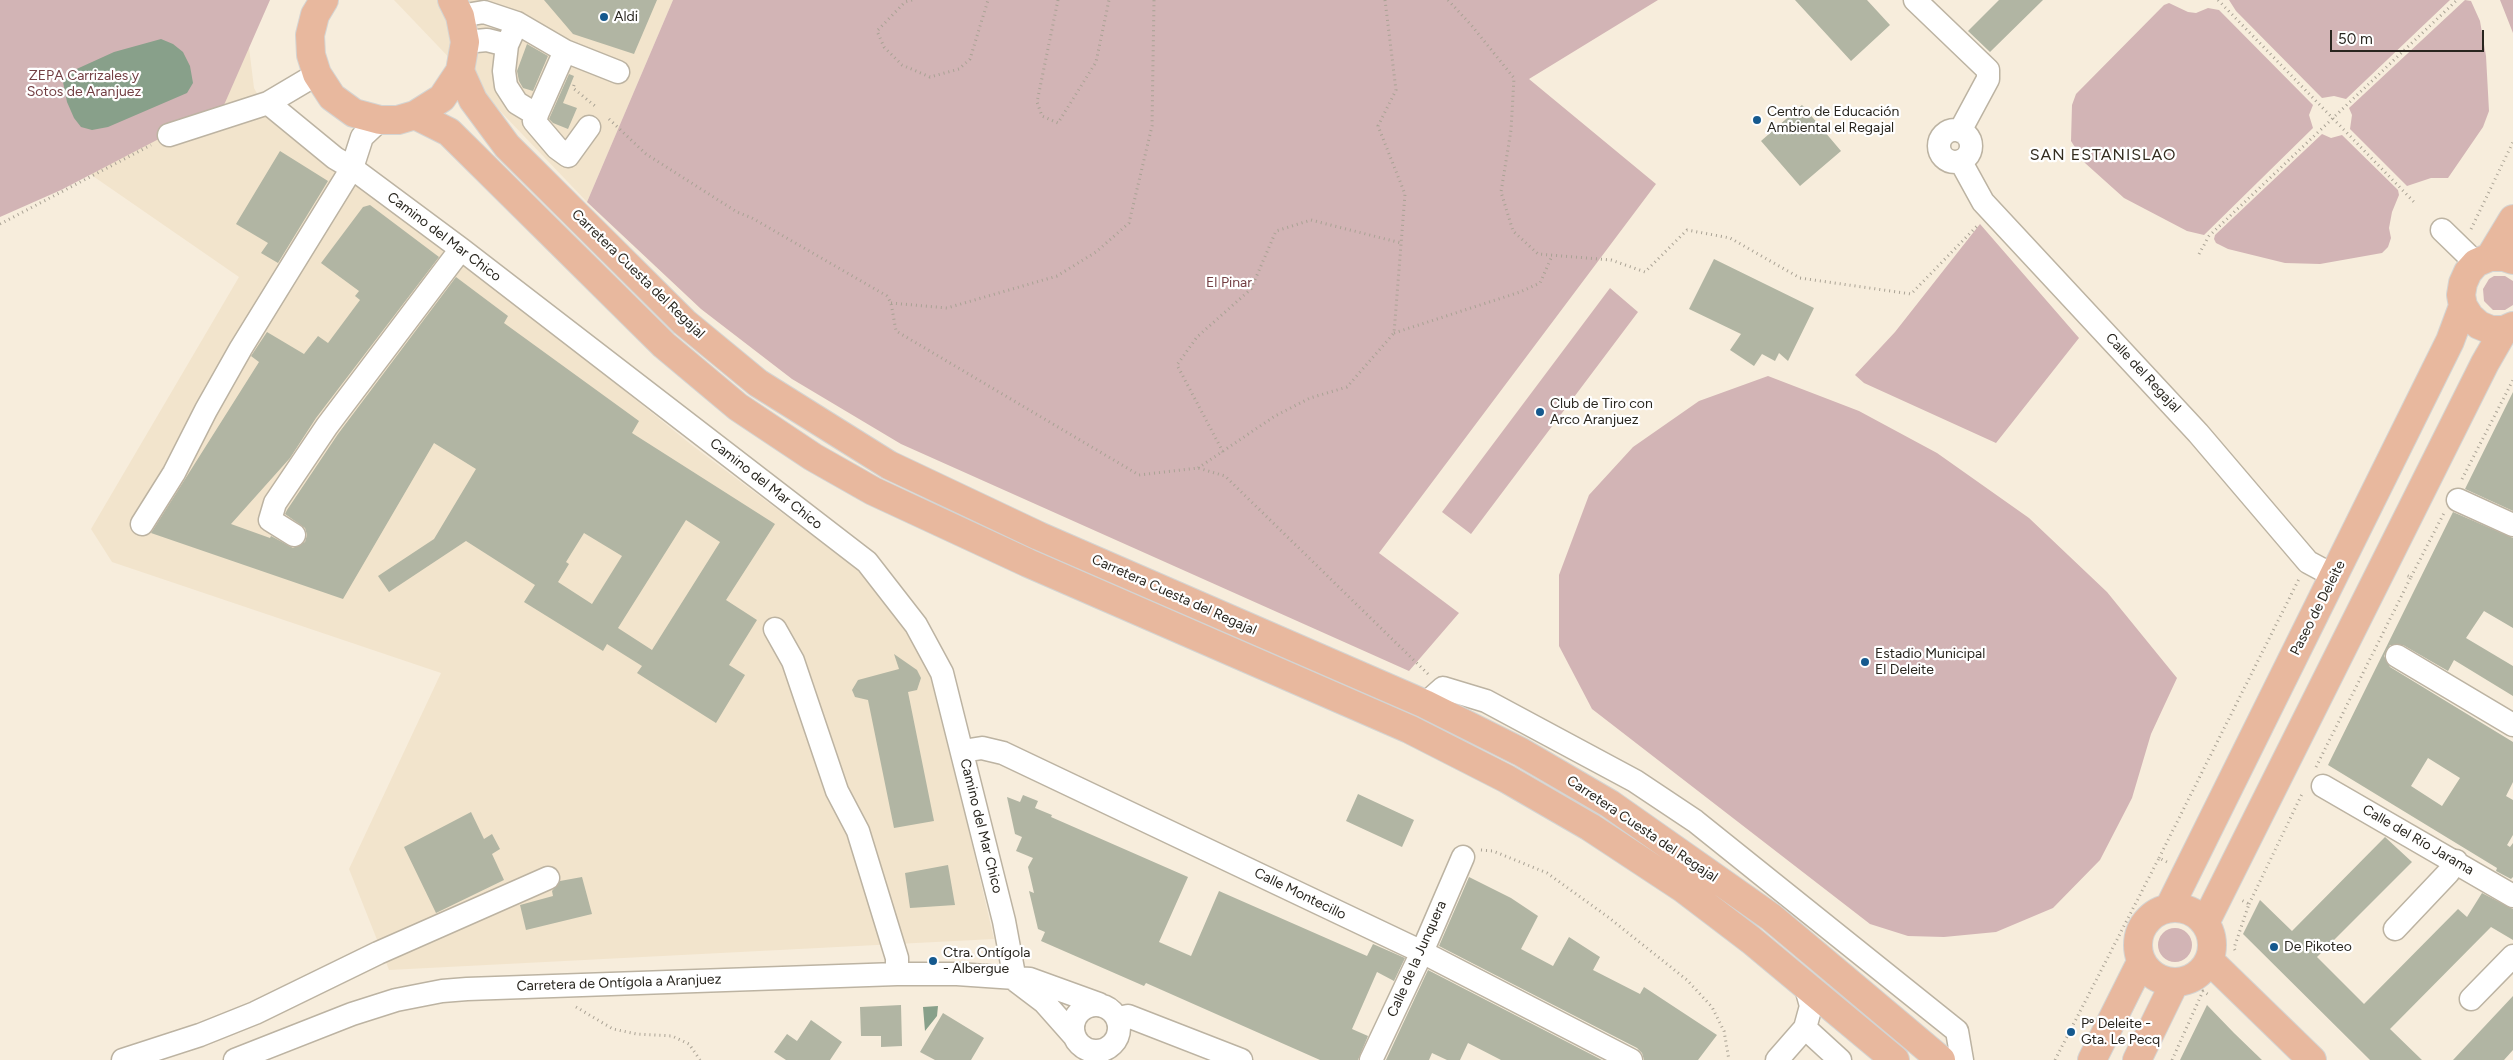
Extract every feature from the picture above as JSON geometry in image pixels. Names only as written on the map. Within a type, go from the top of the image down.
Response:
[{"type":"main road","points":[[314,5],[310,42],[311,55],[317,74],[332,97],[354,112],[380,120],[398,120],[415,115],[442,98],[460,71],[459,19]]},
{"type":"main road","name":"Carretera Cuesta del Regajal","points":[[460,71],[473,100],[507,146],[684,322],[758,383],[889,465],[1039,536],[1434,696],[1521,752],[1610,804],[1771,917],[1941,1060]]},
{"type":"main road","name":"Carretera Cuesta del Regajal","points":[[415,115],[449,132],[664,345],[738,407],[812,458],[873,491],[1028,563],[1409,729],[1507,779],[1590,827],[1684,889],[1805,984],[1895,1060]]},
{"type":"main road","points":[[2509,328],[2491,330],[2479,325],[2470,317],[2463,306],[2462,282],[2476,251],[2513,219]]},
{"type":"main road","name":"Paseo de Deleite","points":[[2169,908],[2450,341],[2463,306]]},
{"type":"main road","points":[[2205,922],[2485,363],[2509,328]]},
{"type":"main road","points":[[2092,1060],[2141,962],[2138,943],[2141,930],[2147,920],[2157,912],[2169,908],[2189,910],[2205,922],[2212,941],[2209,960],[2195,976],[2175,982],[2163,980],[2153,974],[2141,962]]},
{"type":"main road","points":[[2209,960],[2312,1060]]},
{"type":"main road","points":[[2137,1060],[2175,982]]},
{"type":"street","name":"Calle del Regajal","points":[[1915,0],[1988,70],[1988,79],[1960,131],[1968,136],[1972,146],[1969,155],[1961,162],[1983,202],[2198,433],[2308,562],[2334,576]]},
{"type":"street","points":[[459,19],[484,12],[517,23],[574,55],[618,72]]},
{"type":"street","points":[[459,19],[487,40],[507,45]]},
{"type":"street","points":[[517,23],[507,45],[504,71],[506,86],[517,103],[537,115]]},
{"type":"street","points":[[574,55],[534,121],[557,148],[568,156],[596,115]]},
{"type":"street","points":[[169,136],[268,103],[317,74]]},
{"type":"street","name":"Camino del Mar Chico","points":[[268,103],[335,158],[352,168],[461,249],[867,562],[916,625],[942,673],[1004,921],[1014,980]]},
{"type":"street","points":[[142,524],[174,473],[206,410],[241,348],[352,168],[362,137],[380,120]]},
{"type":"street","points":[[294,534],[270,520],[275,503],[326,426],[461,249]]},
{"type":"street","points":[[2458,500],[2513,525]]},
{"type":"street","points":[[775,629],[793,661],[837,791],[858,831],[897,958],[897,974]]},
{"type":"street","points":[[2397,656],[2513,725]]},
{"type":"street","points":[[1434,696],[1495,706],[1635,781],[1695,821],[1957,1031],[1962,1060]]},
{"type":"street","name":"Calle Montecillo","points":[[963,751],[982,748],[1003,753],[1422,952],[1631,1060]]},
{"type":"street","name":"Calle del Río Jarama","points":[[2314,781],[2456,861],[2513,896]]},
{"type":"street","name":"Calle de la Junquera","points":[[1371,1060],[1422,952],[1463,857]]},
{"type":"street","points":[[2395,929],[2448,873],[2456,861]]},
{"type":"street","points":[[123,1060],[192,1038],[255,1013],[386,949],[548,878]]},
{"type":"street","points":[[2471,999],[2513,956]]},
{"type":"street","name":"Carretera de Ontígola a Aranjuez","points":[[249,1057],[352,1014],[419,995],[467,989],[569,984],[897,974],[957,974],[1014,980],[1030,979],[1100,1004]]},
{"type":"street","points":[[1014,980],[1044,1002],[1085,1049],[1113,1051],[1119,1034],[1118,1018],[1107,1007],[1100,1004],[1084,1008],[1078,1013],[1074,1021],[1085,1049]]},
{"type":"street","points":[[1777,1060],[1805,1028],[1811,1006],[1805,984]]},
{"type":"street","points":[[1118,1018],[1128,1016],[1214,1055],[1241,1060]]},
{"type":"street","points":[[1805,1028],[1840,1060]]},
{"type":"path","points":[[912,0],[905,2],[877,31],[884,47],[902,65],[930,77],[959,69],[970,59],[988,0]]},
{"type":"path","points":[[1058,0],[1037,102],[1042,116],[1058,123],[1096,62],[1109,0]]},
{"type":"path","points":[[891,303],[947,308],[1057,276],[1096,252],[1129,223],[1152,126],[1154,0]]},
{"type":"path","points":[[1384,0],[1396,90],[1378,126],[1405,194],[1394,333]]},
{"type":"path","points":[[1448,0],[1472,26],[1514,78],[1511,130],[1501,192],[1513,231],[1538,254],[1611,260],[1645,272],[1688,230],[1730,238],[1800,278],[1911,294],[1980,224],[1994,214]]},
{"type":"path","points":[[2218,0],[2334,117],[2414,202]]},
{"type":"path","points":[[2199,254],[2209,236],[2458,0]]},
{"type":"path","points":[[574,55],[573,88],[596,115],[646,154],[737,212],[752,218],[887,296],[891,303],[896,331],[1139,475],[1198,468],[1225,476],[1434,696]]},
{"type":"path","points":[[0,224],[169,136]]},
{"type":"path","points":[[2476,251],[2472,228],[2513,142]]},
{"type":"path","points":[[1223,452],[1177,365],[1197,337],[1251,289],[1276,231],[1311,220],[1401,243]]},
{"type":"path","points":[[1198,468],[1275,416],[1310,398],[1347,386],[1394,333],[1520,292],[1540,283],[1552,256]]},
{"type":"path","points":[[2055,1060],[2308,562]]},
{"type":"path","points":[[2250,904],[2314,781],[2412,577],[2384,566]]},
{"type":"path","points":[[1463,857],[1473,849],[1493,851],[1548,874],[1608,917],[1687,980],[1712,1007],[1724,1031],[1729,1060]]},
{"type":"path","points":[[2159,858],[2185,873]]},
{"type":"path","points":[[569,984],[571,1001],[574,1006],[589,1017],[613,1030],[637,1034],[672,1036],[689,1044],[700,1060]]},
{"type":"shaded area","points":[[394,0],[673,0],[587,202]]},
{"type":"shaded area","points":[[245,15],[254,88],[267,112],[543,325],[693,446],[858,570],[908,630],[932,672],[994,939],[389,970],[349,869],[441,673],[112,562],[91,529],[239,277],[61,154]]},
{"type":"shaded area","points":[[161,39],[173,44],[183,52],[190,66],[193,83],[187,93],[108,127],[92,130],[81,127],[74,118],[67,102],[63,82],[70,72],[114,52]]},
{"type":"shaded area","points":[[938,1006],[937,1016],[925,1031],[923,1007]]},
{"type":"green space","name":"ZEPA Carrizales y Sotos de Aranjuez","points":[[0,0],[270,0],[224,105],[61,190],[0,217]]},
{"type":"green space","name":"El Pinar","points":[[673,0],[1658,0],[1529,79],[1656,184],[1379,553],[1459,613],[1409,671],[901,444],[792,379],[701,309],[587,202]]},
{"type":"green space","points":[[2229,0],[2450,0],[2346,99],[2334,96],[2322,98],[2236,11]]},
{"type":"green space","points":[[2465,0],[2471,1],[2480,21],[2486,56],[2489,111],[2483,127],[2448,178],[2431,178],[2407,186],[2350,129],[2352,115],[2349,108]]},
{"type":"green space","points":[[2500,0],[2513,0],[2513,33]]},
{"type":"green space","points":[[2169,3],[2188,12],[2196,13],[2208,8],[2219,10],[2313,105],[2309,115],[2313,128],[2204,235],[2187,231],[2124,198],[2085,163],[2071,141],[2072,105],[2076,94],[2164,5]]},
{"type":"green space","points":[[2322,134],[2331,138],[2342,135],[2398,190],[2399,195],[2392,212],[2389,228],[2391,238],[2388,247],[2382,253],[2320,264],[2285,263],[2228,249],[2216,243],[2215,235]]},
{"type":"green space","points":[[1980,224],[2079,338],[1996,443],[1864,383],[1855,375],[1895,332]]},
{"type":"green space","points":[[2494,276],[2505,276],[2513,281],[2513,305],[2505,310],[2493,310],[2484,301],[2483,289],[2489,279]]},
{"type":"green space","name":"Club de Tiro con Arco Aranjuez","points":[[1610,288],[1638,312],[1471,534],[1442,512]]},
{"type":"green space","name":"Estadio Municipal El Deleite","points":[[1768,376],[1859,411],[1937,453],[2029,518],[2107,592],[2177,678],[2151,734],[2132,798],[2100,860],[2053,908],[1996,932],[1944,937],[1908,936],[1870,924],[1592,709],[1559,646],[1559,575],[1589,495],[1633,447],[1699,401]]},
{"type":"green space","points":[[2175,928],[2187,933],[2192,945],[2187,957],[2175,962],[2163,957],[2158,945],[2163,933]]},
{"type":"building","name":"Aldi","points":[[544,0],[657,0],[634,54],[573,34]]},
{"type":"building","points":[[1795,0],[1867,0],[1890,25],[1851,61]]},
{"type":"building","points":[[1999,0],[2043,0],[1990,52],[1968,31]]},
{"type":"building","points":[[527,44],[548,56],[533,91],[523,88],[517,71]]},
{"type":"building","points":[[569,74],[574,76],[563,103],[577,108],[568,129],[553,123],[549,119]]},
{"type":"building","points":[[1802,105],[1841,151],[1800,186],[1761,141]]},
{"type":"building","points":[[280,151],[328,181],[278,263],[261,253],[268,243],[236,224]]},
{"type":"building","points":[[370,205],[439,257],[316,418],[290,458],[231,524],[270,538],[271,536],[293,548],[305,542],[307,535],[305,528],[285,514],[287,510],[338,434],[456,277],[508,316],[504,323],[639,421],[632,433],[775,524],[726,600],[757,620],[729,665],[745,675],[716,723],[637,673],[642,666],[607,644],[603,651],[524,602],[535,585],[466,541],[389,592],[378,576],[434,539],[476,469],[434,443],[343,599],[151,533],[259,362],[251,356],[267,332],[304,354],[318,336],[328,343],[360,300],[355,296],[359,291],[321,263],[363,207]],"holes":[[[686,520],[720,542],[652,650],[618,628]],[[584,533],[622,556],[592,604],[558,582],[569,564],[566,562]]]},
{"type":"building","points":[[1714,259],[1814,308],[1788,361],[1779,353],[1775,361],[1762,354],[1754,366],[1730,350],[1741,334],[1689,309]]},
{"type":"building","points":[[2513,392],[2513,511],[2465,489]]},
{"type":"building","points":[[2453,512],[2513,538],[2513,628],[2484,611],[2466,638],[2513,666],[2513,696],[2454,660],[2448,671],[2403,645],[2390,645],[2384,656],[2390,667],[2513,742],[2513,782],[2506,796],[2513,800],[2513,835],[2507,845],[2510,847],[2513,843],[2513,877],[2511,879],[2496,871],[2497,868],[2328,765]],"holes":[[[2428,758],[2460,778],[2442,806],[2411,786]]]},
{"type":"building","points":[[894,654],[917,670],[921,678],[917,690],[908,692],[934,821],[894,828],[868,700],[855,697],[852,690],[858,680],[899,669]]},
{"type":"building","points":[[1358,794],[1414,820],[1402,847],[1346,821]]},
{"type":"building","points":[[1023,795],[1038,801],[1035,808],[1052,815],[1051,817],[1188,877],[1159,942],[1191,956],[1219,891],[1367,956],[1373,944],[1405,958],[1394,981],[1377,972],[1352,1029],[1368,1036],[1358,1060],[1320,1060],[1146,983],[1144,986],[1041,941],[1045,932],[1038,929],[1029,891],[1034,893],[1028,867],[1033,858],[1016,851],[1022,837],[1015,834],[1007,797],[1020,802]]},
{"type":"building","points":[[471,812],[484,839],[492,834],[500,849],[492,854],[504,880],[436,913],[404,847]]},
{"type":"building","points":[[2385,837],[2412,862],[2317,957],[2364,1004],[2458,909],[2467,917],[2482,893],[2513,909],[2513,940],[2491,927],[2390,1029],[2422,1060],[2370,1060],[2243,934],[2260,900],[2292,931]]},
{"type":"building","points":[[948,865],[955,905],[910,908],[905,873]]},
{"type":"building","points":[[582,877],[592,914],[526,930],[520,905],[553,896],[552,891],[560,881]]},
{"type":"building","points":[[1469,877],[1511,898],[1538,916],[1521,949],[1553,966],[1569,937],[1600,957],[1593,970],[1640,994],[1644,987],[1717,1035],[1698,1060],[1644,1060],[1642,1053],[1637,1048],[1439,946]]},
{"type":"building","points":[[1428,970],[1602,1060],[1501,1060],[1468,1043],[1460,1060],[1447,1060],[1432,1053],[1429,1060],[1386,1060]]},
{"type":"building","points":[[2513,996],[2513,1050],[2504,1060],[2453,1060]]},
{"type":"building","points":[[901,1005],[902,1046],[881,1047],[881,1036],[861,1036],[860,1007]]},
{"type":"building","points":[[2207,1005],[2234,1033],[2262,1060],[2180,1060]]},
{"type":"building","points":[[943,1013],[984,1038],[971,1060],[935,1060],[920,1052]]},
{"type":"building","points":[[811,1020],[842,1042],[830,1060],[786,1060],[774,1052],[787,1034],[797,1041]]},
{"type":"place","name":"Aldi","points":[[604,17]]},
{"type":"place","name":"Centro de Educación Ambiental el Regajal","points":[[1757,120]]},
{"type":"place","name":"Club de Tiro con Arco Aranjuez","points":[[1540,412]]},
{"type":"place","name":"Estadio Municipal El Deleite","points":[[1865,662]]},
{"type":"place","name":"De Pikoteo","points":[[2274,947]]},
{"type":"place","name":"Ctra. Ontígola - Albergue","points":[[933,961]]},
{"type":"place","name":"Pº Deleite - Gta. Le Pecq","points":[[2071,1032]]},
{"type":"district","name":"SAN ESTANISLAO","points":[[2103,155]]}]
